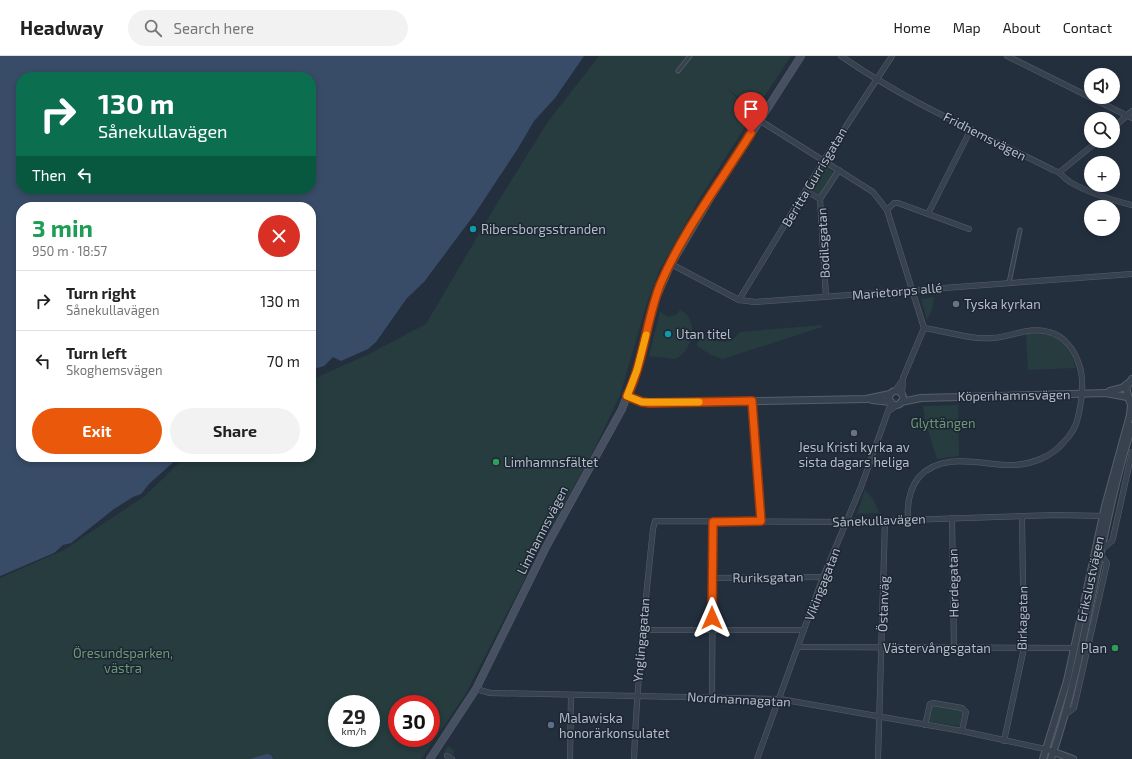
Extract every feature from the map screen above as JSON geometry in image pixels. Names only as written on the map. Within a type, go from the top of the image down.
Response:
[{"type":"main road","name":"Limhamnsvägen","points":[[430,759],[476,689],[546,547],[627,396],[637,370],[653,305],[671,264],[759,120],[801,56]]},
{"type":"street","points":[[678,71],[690,56]]},
{"type":"street","name":"Fridhemsvägen","points":[[841,56],[875,79],[1053,170],[1061,171],[1069,181],[1088,190],[1132,205]]},
{"type":"street","name":"Beritta Gurrisgatan","points":[[739,300],[824,160],[875,79],[892,56]]},
{"type":"street","points":[[1007,56],[1130,117]]},
{"type":"street","points":[[1120,123],[1130,117],[1132,111]]},
{"type":"street","points":[[759,120],[874,192],[887,210],[924,328],[903,378],[892,392],[895,403]]},
{"type":"street","points":[[928,214],[971,129]]},
{"type":"street","points":[[1061,171],[1089,148]]},
{"type":"street","name":"Bodilsgatan","points":[[826,297],[820,199],[839,170]]},
{"type":"street","points":[[806,191],[820,199]]},
{"type":"street","points":[[887,210],[894,203],[898,203],[969,229]]},
{"type":"street","points":[[1009,283],[1020,230]]},
{"type":"street","name":"Marietorps allé","points":[[671,264],[739,300],[755,302],[912,291],[966,285],[1132,274]]},
{"type":"street","points":[[908,519],[909,498],[913,487],[924,472],[932,466],[946,462],[1024,464],[1037,460],[1054,451],[1071,434],[1077,423],[1082,393],[1081,372],[1074,352],[1066,342],[1047,331],[1023,331],[992,338],[972,337],[924,328]]},
{"type":"street","points":[[895,403],[902,394],[903,378]]},
{"type":"street","name":"Köpenhamnsvägen","points":[[1106,393],[1122,388],[1132,379]]},
{"type":"street","points":[[1127,384],[1129,399]]},
{"type":"street","name":"Köpenhamnsvägen","points":[[866,399],[892,392],[921,398]]},
{"type":"street","name":"Köpenhamnsvägen","points":[[627,396],[642,402],[650,403],[866,399],[895,403],[921,398],[1082,393],[1106,393],[1129,399]]},
{"type":"street","name":"Erikslustvägen","points":[[1043,759],[1067,681],[1075,648],[1120,445],[1130,415],[1131,405],[1129,399]]},
{"type":"street","points":[[752,401],[761,521]]},
{"type":"street","name":"Vikingagatan","points":[[757,759],[823,577],[847,522],[890,410],[895,403]]},
{"type":"street","name":"Erikslustvägen","points":[[1051,759],[1065,715],[1102,548],[1132,428]]},
{"type":"street","name":"Erikslustvägen","points":[[1102,548],[1112,541],[1113,538],[1132,452]]},
{"type":"street","name":"Sånekullavägen","points":[[655,522],[847,522],[1022,516],[1104,516]]},
{"type":"street","name":"Birkagatan","points":[[1004,741],[1024,648],[1022,516]]},
{"type":"street","name":"Herdegatan","points":[[952,518],[954,647]]},
{"type":"street","name":"Östanväg","points":[[878,759],[885,520]]},
{"type":"street","name":"Ynglingagatan","points":[[634,759],[636,696],[646,584],[655,522]]},
{"type":"street","points":[[712,697],[713,522]]},
{"type":"street","name":"Ruriksgatan","points":[[712,578],[823,577]]},
{"type":"street","points":[[642,630],[804,630]]},
{"type":"street","name":"Västervångsgatan","points":[[798,647],[1075,648]]},
{"type":"street","name":"Nordmannagatan","points":[[476,689],[484,692],[571,695],[780,698],[962,731],[1046,750]]},
{"type":"street","points":[[570,759],[571,695]]},
{"type":"street","points":[[925,725],[929,706],[933,702],[962,708],[966,712],[962,731]]},
{"type":"street","points":[[1046,750],[1073,759]]},
{"type":"street","points":[[447,756],[454,758]]},
{"type":"green space","name":"Öresundsparken, västra","points":[[599,56],[791,56],[760,103],[752,108],[726,87],[750,111],[743,130],[700,198],[659,271],[646,306],[620,395],[594,450],[544,541],[465,695],[440,731],[440,695],[388,695],[388,747],[429,747],[421,759],[0,759],[0,578],[64,550],[145,496],[180,462],[316,462],[316,378],[369,354],[426,324],[496,205],[547,123]]},
{"type":"green space","points":[[825,166],[835,173],[820,196],[810,189]]},
{"type":"green space","points":[[934,297],[932,310],[927,320],[921,299]]},
{"type":"green space","points":[[680,310],[686,314],[690,320],[692,328],[690,343],[686,350],[675,359],[649,356],[660,312],[669,317],[677,314]]},
{"type":"green space","points":[[822,325],[822,327],[723,359],[711,355],[697,346],[699,337],[725,342],[730,341],[740,332]]},
{"type":"green space","points":[[1037,331],[1052,336],[1063,343],[1067,348],[1076,368],[1028,370],[1026,332]]},
{"type":"green space","name":"Glyttängen","points":[[958,405],[959,456],[937,459],[925,420],[923,406]]},
{"type":"green space","points":[[865,490],[873,499],[879,513],[857,514]]},
{"type":"green space","points":[[931,705],[962,710],[963,712],[960,726],[929,722]]},
{"type":"green space","points":[[448,746],[455,751],[453,755],[446,756],[443,754]]},
{"type":"water","points":[[0,56],[584,56],[555,98],[534,121],[517,150],[474,215],[424,282],[407,298],[376,342],[368,349],[341,361],[333,357],[324,366],[316,368],[316,202],[16,202],[16,462],[173,462],[149,484],[141,494],[133,497],[114,509],[71,543],[63,545],[54,553],[0,576]]},
{"type":"water","points":[[267,754],[271,755],[273,759],[250,759]]},
{"type":"slow traffic","points":[[646,335],[637,370],[631,389],[627,396],[642,402],[650,403],[699,402]]},
{"type":"place","name":"Ribersborgsstranden","points":[[473,229]]},
{"type":"place","name":"Tyska kyrkan","points":[[956,304]]},
{"type":"place","name":"Utan titel","points":[[668,334]]},
{"type":"place","name":"Jesu Kristi kyrka av sista dagars heliga","points":[[854,433]]},
{"type":"place","name":"Limhamnsfältet","points":[[496,462]]},
{"type":"place","name":"Plan","points":[[1115,648]]},
{"type":"place","name":"Malawiska honorärkonsulatet","points":[[551,725]]},
{"type":"route","points":[[712,618],[713,522],[761,521],[760,485],[756,466],[752,401],[650,403],[642,402],[627,396],[631,389],[637,370],[653,305],[661,284],[692,227],[751,133]]}]
